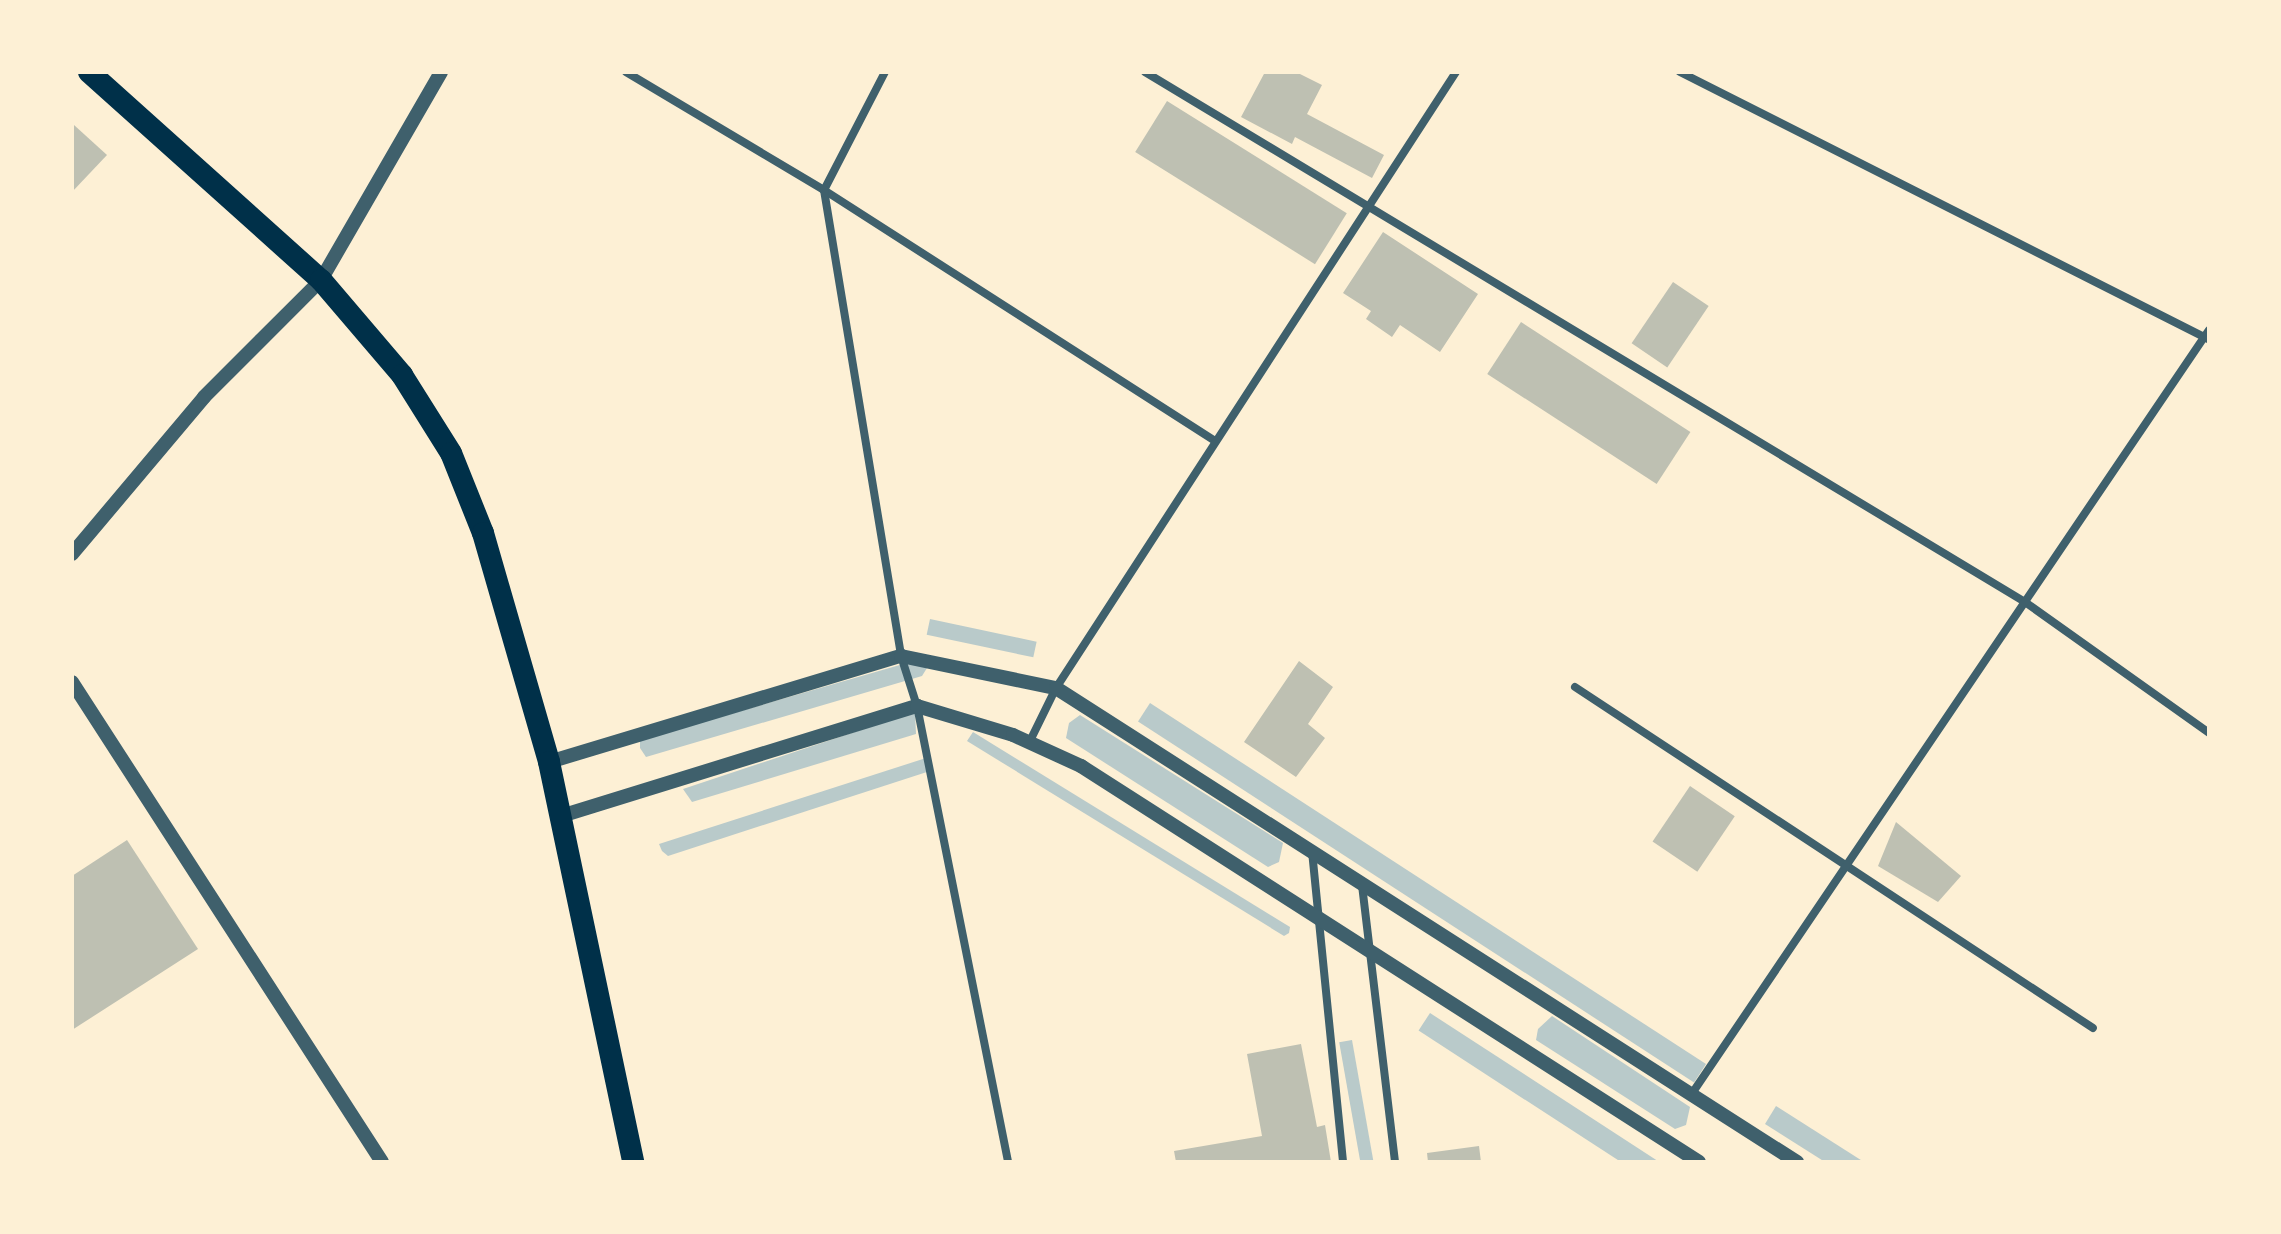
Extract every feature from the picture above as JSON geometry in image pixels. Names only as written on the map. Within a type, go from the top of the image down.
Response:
[{"type":"highway","points":[[89,72],[321,280],[402,375],[451,453],[483,533],[549,762],[633,1162]]},
{"type":"street","points":[[72,554],[204,397],[321,280],[441,72]]},
{"type":"street","points":[[626,72],[824,190],[1215,441]]},
{"type":"street","points":[[885,72],[824,190],[901,656],[917,706],[1008,1162]]},
{"type":"street","points":[[1145,72],[1370,204],[2025,602],[2209,733]]},
{"type":"street","points":[[1029,743],[1056,688],[1456,72]]},
{"type":"street","points":[[1680,72],[2208,335],[1693,1092]]},
{"type":"street","points":[[549,762],[901,656],[1056,688],[1693,1092],[1797,1162]]},
{"type":"street","points":[[72,682],[382,1162]]},
{"type":"street","points":[[1575,687],[2093,1028]]},
{"type":"street","points":[[561,816],[917,706],[1029,743],[1081,766],[1699,1162]]},
{"type":"street","points":[[1312,850],[1316,919],[1343,1162]]},
{"type":"street","points":[[1362,882],[1367,950],[1395,1162]]},
{"type":"shaded area","points":[[930,619],[1037,642],[1033,657],[927,635]]},
{"type":"shaded area","points":[[917,660],[927,668],[922,676],[646,757],[640,748],[640,740]]},
{"type":"shaded area","points":[[1150,703],[1706,1064],[1694,1083],[1138,721]]},
{"type":"shaded area","points":[[915,712],[916,734],[692,802],[683,789]]},
{"type":"shaded area","points":[[1080,715],[1283,843],[1279,862],[1268,867],[1066,738],[1069,723]]},
{"type":"shaded area","points":[[973,732],[1290,927],[1289,933],[1284,936],[967,741]]},
{"type":"shaded area","points":[[926,758],[930,771],[668,856],[659,844]]},
{"type":"shaded area","points":[[1430,1013],[1659,1162],[1621,1162],[1419,1031]]},
{"type":"shaded area","points":[[1552,1016],[1690,1107],[1686,1125],[1675,1129],[1536,1040],[1538,1029]]},
{"type":"shaded area","points":[[1352,1040],[1374,1162],[1360,1162],[1339,1042]]},
{"type":"shaded area","points":[[1776,1106],[1864,1162],[1825,1162],[1765,1124]]},
{"type":"building","points":[[1265,72],[1296,72],[1322,85],[1307,114],[1384,155],[1372,178],[1295,137],[1292,144],[1241,117]]},
{"type":"building","points":[[1167,101],[1347,213],[1315,264],[1135,152]]},
{"type":"building","points":[[74,125],[107,155],[72,192],[72,128]]},
{"type":"building","points":[[1383,232],[1478,294],[1440,352],[1400,325],[1392,337],[1366,319],[1371,311],[1343,293]]},
{"type":"building","points":[[1673,282],[1709,306],[1667,367],[1632,343]]},
{"type":"building","points":[[1521,322],[1690,432],[1657,484],[1487,374]]},
{"type":"building","points":[[1299,661],[1333,687],[1308,724],[1325,738],[1296,777],[1244,742]]},
{"type":"building","points":[[1690,786],[1735,816],[1697,872],[1653,842]]},
{"type":"building","points":[[1896,822],[1961,876],[1938,902],[1878,866]]},
{"type":"building","points":[[127,840],[198,949],[72,1030],[72,876]]},
{"type":"building","points":[[1301,1044],[1317,1127],[1325,1125],[1331,1162],[1176,1162],[1174,1151],[1262,1136],[1247,1054]]},
{"type":"building","points":[[1479,1146],[1481,1162],[1428,1162],[1427,1153]]}]
